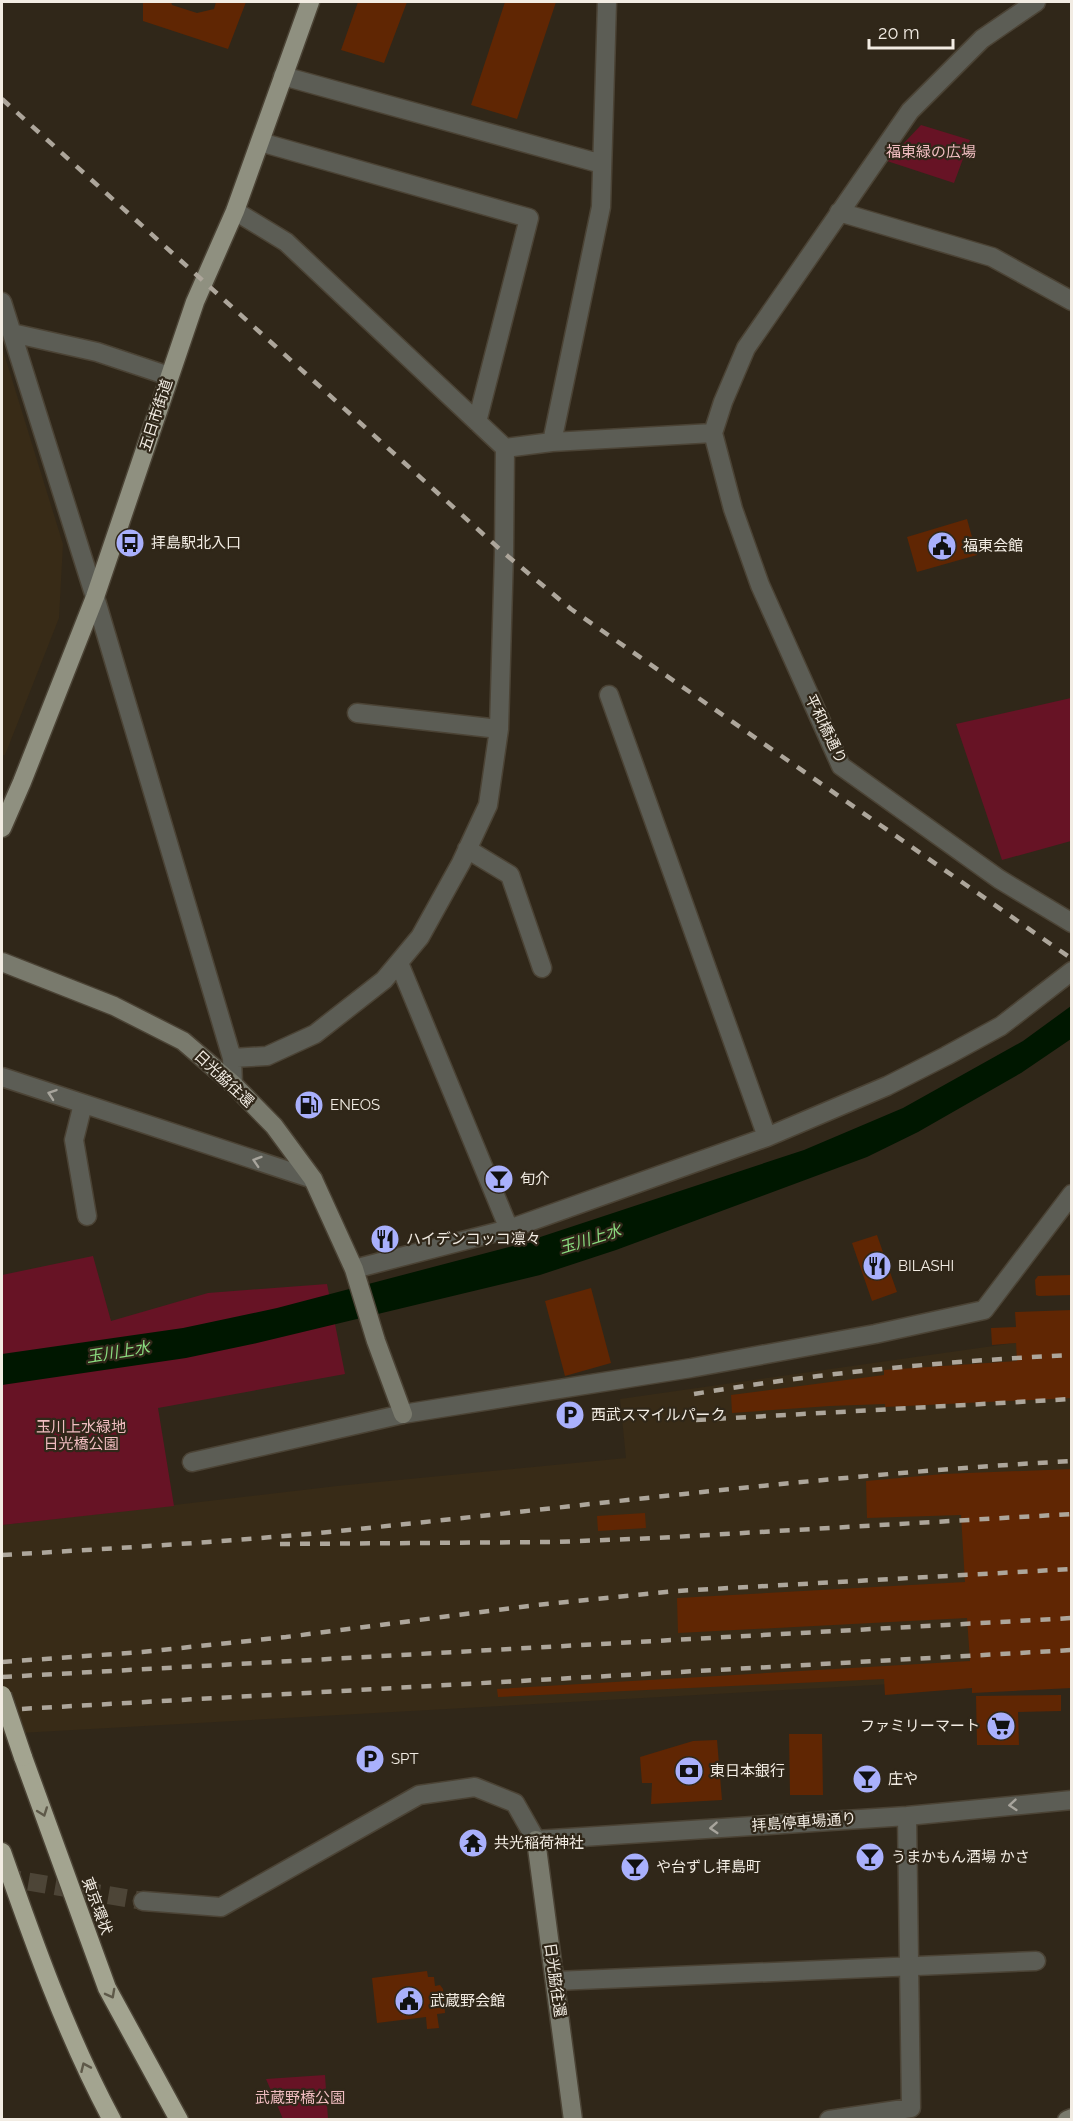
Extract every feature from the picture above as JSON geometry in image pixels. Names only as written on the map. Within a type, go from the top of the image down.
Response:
[{"type":"highway","name":"東京環状","points":[[2,1695],[107,1988],[179,2120]]},
{"type":"highway","points":[[2,1852],[56,2001],[95,2089],[112,2120]]},
{"type":"main road","name":"五日市街道","points":[[2,828],[95,597],[119,532],[195,302],[235,211],[310,2]]},
{"type":"street","points":[[552,442],[601,207],[607,2]]},
{"type":"street","points":[[505,448],[552,442],[713,432],[746,348],[910,111],[982,39],[1036,2]]},
{"type":"street","points":[[284,76],[602,164]]},
{"type":"street","points":[[260,142],[529,218],[477,422]]},
{"type":"street","points":[[232,1058],[267,1056],[315,1034],[384,980],[420,937],[488,805],[499,729],[505,448],[286,242],[235,211]]},
{"type":"street","points":[[839,212],[992,257],[1071,302]]},
{"type":"street","points":[[2,302],[95,597],[232,1058],[233,1084]]},
{"type":"street","points":[[12,333],[97,352],[169,376]]},
{"type":"street","name":"平和橋通り","points":[[713,432],[733,509],[760,585],[841,766],[999,879],[1071,923]]},
{"type":"street","points":[[609,695],[767,1137]]},
{"type":"street","points":[[357,713],[499,729]]},
{"type":"street","points":[[467,849],[510,875],[542,968]]},
{"type":"street","name":"日光脇往還","points":[[2,962],[114,1006],[183,1041],[233,1084],[274,1126],[313,1179],[354,1269],[371,1325],[403,1414]]},
{"type":"street","points":[[399,963],[509,1229]]},
{"type":"street","points":[[354,1269],[509,1229],[767,1137],[887,1086],[1001,1026],[1071,971]]},
{"type":"street","points":[[2,1077],[313,1179]]},
{"type":"street","points":[[83,1104],[74,1140],[87,1216]]},
{"type":"street","points":[[192,1462],[403,1414],[691,1368],[875,1334],[984,1310],[1071,1194]]},
{"type":"street","points":[[143,1901],[221,1907],[419,1795],[475,1787],[515,1803],[536,1840]]},
{"type":"street","name":"拝島停車場通り","points":[[536,1840],[907,1816],[1071,1800]]},
{"type":"street","points":[[829,2120],[910,2108],[907,1816]]},
{"type":"street","name":"日光脇往還","points":[[536,1840],[573,2120]]},
{"type":"street","points":[[555,1981],[1036,1960]]},
{"type":"street","points":[[1067,2120],[1071,2118]]},
{"type":"shaded area","points":[[2,347],[63,544],[59,618],[5,755],[2,755]]},
{"type":"shaded area","points":[[1071,1335],[1071,1674],[2,1734],[2,1525],[337,1486],[626,1458],[620,1399]]},
{"type":"green space","name":"福東緑の広場","points":[[921,125],[970,140],[954,183],[887,161]]},
{"type":"green space","points":[[1071,698],[1071,841],[1002,860],[956,724]]},
{"type":"green space","name":"玉川上水緑地 日光橋公園","points":[[93,1256],[111,1321],[208,1293],[327,1284],[345,1374],[158,1408],[174,1506],[2,1525],[2,1275]]},
{"type":"green space","name":"武蔵野橋公園","points":[[325,2075],[328,2119],[283,2119],[266,2079]]},
{"type":"water","name":"玉川上水","points":[[1071,1006],[1071,1039],[1021,1073],[918,1132],[867,1157],[616,1250],[540,1275],[257,1343],[186,1358],[2,1385],[2,1354],[183,1328],[277,1308],[513,1246],[804,1150],[903,1108],[1023,1041]]},
{"type":"building","points":[[143,2],[171,2],[172,5],[197,13],[214,9],[216,2],[246,2],[228,49],[143,21]]},
{"type":"building","points":[[358,2],[407,2],[384,63],[341,50]]},
{"type":"building","points":[[505,2],[556,2],[517,119],[471,105]]},
{"type":"building","name":"福東会館","points":[[967,519],[977,555],[917,572],[907,537]]},
{"type":"building","points":[[877,1235],[897,1292],[872,1301],[852,1243]]},
{"type":"building","points":[[1072,1275],[1072,1295],[1036,1295],[1035,1280],[1038,1276]]},
{"type":"building","points":[[591,1288],[611,1363],[565,1376],[545,1301]]},
{"type":"building","points":[[1072,1310],[1072,1398],[885,1407],[885,1404],[830,1406],[732,1413],[731,1395],[884,1375],[884,1370],[1017,1361],[1016,1343],[992,1345],[991,1328],[1016,1327],[1015,1312]]},
{"type":"building","points":[[1072,1469],[1072,1688],[972,1693],[972,1688],[885,1695],[884,1679],[498,1697],[497,1689],[970,1661],[967,1618],[678,1633],[677,1598],[965,1582],[961,1515],[867,1518],[866,1481],[943,1474]]},
{"type":"building","points":[[645,1513],[646,1528],[598,1531],[597,1516]]},
{"type":"building","points":[[1061,1695],[1061,1711],[1018,1712],[1019,1745],[977,1745],[976,1696]]},
{"type":"building","points":[[789,1734],[822,1734],[823,1795],[790,1795]]},
{"type":"building","points":[[717,1740],[722,1800],[651,1804],[652,1783],[642,1783],[640,1757],[693,1741]]},
{"type":"building","name":"共光稲荷神社","points":[[479,1829],[488,1843],[467,1857],[458,1844]]},
{"type":"building","name":"武蔵野会館","points":[[427,1971],[428,1977],[434,1977],[435,1986],[440,1985],[443,1989],[445,2013],[437,2014],[439,2028],[427,2029],[426,2017],[377,2023],[372,1978]]},
{"type":"tunnel","points":[[2,1877],[143,1901]]},
{"type":"railway","points":[[2,99],[504,553],[571,609],[1072,959]]},
{"type":"railway","points":[[694,1394],[883,1369],[1072,1355]]},
{"type":"railway","points":[[696,1420],[1072,1399]]},
{"type":"railway","points":[[2,1555],[308,1534],[785,1484],[1072,1461]]},
{"type":"railway","points":[[280,1544],[555,1542],[1072,1514]]},
{"type":"railway","points":[[2,1662],[142,1652],[286,1637],[536,1605],[676,1591],[1072,1569]]},
{"type":"railway","points":[[2,1677],[1072,1618]]},
{"type":"railway","points":[[2,1710],[1072,1650]]},
{"type":"place","name":"拝島駅北入口","points":[[130,543]]},
{"type":"place","name":"福東会館","points":[[942,546]]},
{"type":"place","name":"ENEOS","points":[[309,1105]]},
{"type":"place","name":"旬介","points":[[499,1179]]},
{"type":"place","name":"ハイデンコッコ凛々","points":[[385,1239]]},
{"type":"place","name":"BILASHI","points":[[877,1266]]},
{"type":"place","name":"西武スマイルパーク","points":[[570,1415]]},
{"type":"place","name":"ファミリーマート","points":[[1001,1726]]},
{"type":"place","name":"SPT","points":[[370,1759]]},
{"type":"place","name":"東日本銀行","points":[[689,1771]]},
{"type":"place","name":"庄や","points":[[867,1779]]},
{"type":"place","name":"共光稲荷神社","points":[[473,1843]]},
{"type":"place","name":"うまかもん酒場 かさ","points":[[870,1857]]},
{"type":"place","name":"や台ずし拝島町","points":[[635,1867]]},
{"type":"place","name":"武蔵野会館","points":[[409,2001]]}]
